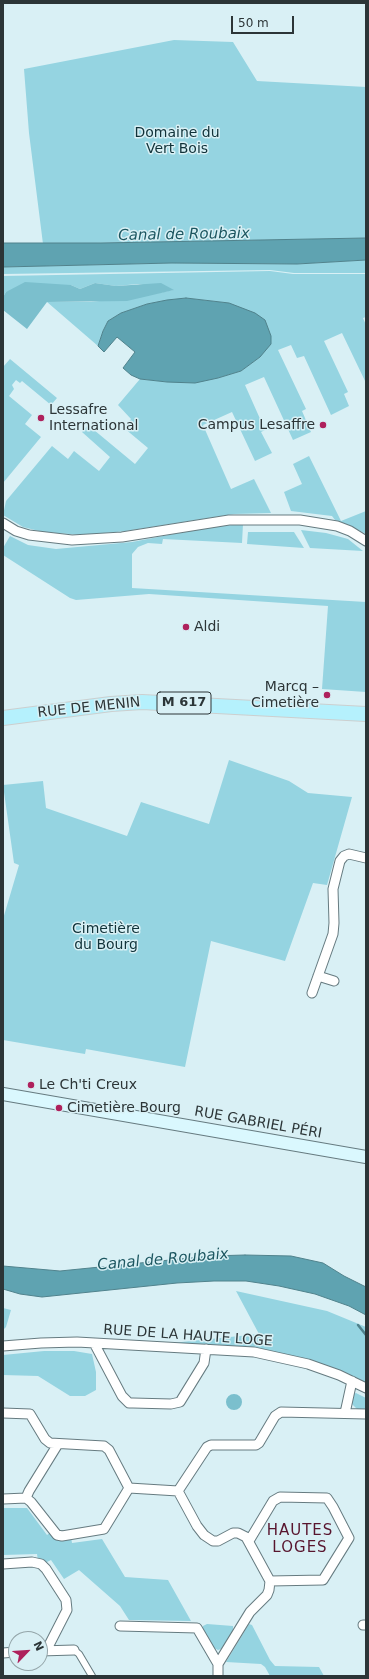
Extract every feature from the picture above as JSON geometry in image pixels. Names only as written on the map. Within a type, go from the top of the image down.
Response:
[{"type":"main road","name":"RUE DE MENIN","points":[[3,711],[61,702],[148,695],[366,708]]},
{"type":"main road","name":"RUE DE MENIN","points":[[3,718],[111,704],[142,702],[366,714]]},
{"type":"main road","name":"RUE GABRIEL PÉRI","points":[[3,1094],[366,1157]]},
{"type":"street","points":[[3,523],[16,531],[29,535],[72,540],[122,537],[229,520],[300,520],[337,526],[350,531],[366,541]]},
{"type":"street","points":[[312,993],[333,934],[333,889],[340,862],[344,856],[349,854],[366,858]]},
{"type":"street","points":[[318,976],[334,981]]},
{"type":"street","name":"RUE DE LA HAUTE LOGE","points":[[3,1346],[41,1343],[94,1343],[254,1352],[280,1357],[323,1369],[366,1388]]},
{"type":"street","points":[[94,1343],[122,1396],[129,1403],[172,1404],[180,1402],[204,1363],[206,1349]]},
{"type":"street","points":[[345,1413],[352,1381]]},
{"type":"street","points":[[178,1491],[207,1447],[211,1445],[259,1443],[278,1414],[285,1412],[366,1414]]},
{"type":"street","points":[[3,1413],[30,1414],[45,1439],[50,1443],[102,1445],[109,1450],[130,1488]]},
{"type":"street","points":[[26,1498],[58,1444]]},
{"type":"street","points":[[130,1488],[178,1491]]},
{"type":"street","points":[[3,1499],[26,1498],[56,1533],[62,1536],[104,1529],[130,1488]]},
{"type":"street","points":[[178,1491],[197,1526],[208,1538],[218,1540],[233,1533],[238,1533],[246,1537],[270,1581],[267,1595],[250,1612],[218,1664]]},
{"type":"street","points":[[249,1541],[273,1501],[280,1497],[327,1498],[333,1507],[349,1538],[323,1580],[270,1581]]},
{"type":"street","points":[[3,1564],[32,1562],[41,1564],[46,1569],[66,1600],[67,1610],[48,1642]]},
{"type":"street","points":[[120,1626],[197,1628],[218,1664],[218,1676]]},
{"type":"street","points":[[48,1651],[74,1650],[79,1654],[92,1676]]},
{"type":"green space","name":"Domaine du Vert Bois","points":[[174,40],[233,42],[257,81],[366,87],[366,238],[43,244],[29,133],[24,69]]},
{"type":"green space","points":[[366,260],[366,273],[294,273],[270,270],[3,274],[3,267],[172,263],[297,264]]},
{"type":"green space","points":[[270,271],[293,274],[366,274],[366,317],[363,318],[366,325],[366,383],[342,333],[324,341],[348,392],[344,394],[349,406],[331,415],[304,356],[297,358],[291,345],[278,350],[306,409],[302,411],[311,432],[293,440],[264,377],[245,385],[265,430],[261,432],[272,453],[255,461],[232,412],[203,425],[231,489],[254,479],[271,513],[234,514],[126,531],[83,535],[43,532],[23,527],[3,515],[6,501],[52,446],[68,459],[74,451],[99,471],[110,457],[82,432],[88,425],[135,464],[148,448],[124,428],[131,419],[118,405],[140,379],[167,382],[218,378],[241,371],[260,357],[229,303],[186,298],[147,304],[121,313],[108,321],[98,346],[47,302],[91,302],[149,295],[173,290],[138,284],[116,286],[95,283],[80,289],[71,285],[6,292],[3,297],[3,276]]},
{"type":"green space","points":[[10,359],[57,398],[51,405],[22,381],[20,383],[16,380],[12,385],[14,389],[9,396],[32,415],[25,424],[41,437],[3,483],[3,367]]},
{"type":"green space","points":[[309,456],[341,521],[366,511],[366,534],[349,525],[335,520],[332,516],[291,511],[284,492],[302,484],[293,464]]},
{"type":"green space","points":[[243,524],[242,543],[163,539],[162,544],[148,543],[138,547],[132,554],[132,588],[366,602],[366,692],[322,689],[328,606],[149,594],[76,600],[70,598],[3,555],[3,548],[10,536],[28,545],[56,549],[132,542],[210,527]]},
{"type":"green space","points":[[301,530],[326,533],[348,539],[363,551],[310,548]]},
{"type":"green space","points":[[248,532],[294,532],[304,548],[247,544]]},
{"type":"green space","name":"Cimetière du Bourg","points":[[229,760],[289,781],[308,793],[352,797],[327,885],[313,883],[285,961],[211,941],[185,1067],[86,1049],[85,1054],[3,1040],[3,919],[19,865],[14,863],[3,785],[43,781],[46,808],[127,836],[141,802],[209,824]]},
{"type":"green space","points":[[236,1291],[327,1311],[366,1327],[366,1384],[322,1364],[282,1354],[240,1347],[172,1343],[259,1334]]},
{"type":"green space","points":[[3,1308],[11,1310],[6,1327],[3,1330]]},
{"type":"green space","points":[[44,1351],[74,1351],[92,1354],[96,1372],[96,1390],[85,1396],[70,1396],[38,1376],[3,1375],[3,1355]]},
{"type":"green space","points":[[356,1393],[366,1398],[366,1410],[357,1409],[352,1404],[353,1394]]},
{"type":"green space","points":[[3,1508],[27,1508],[47,1535],[51,1532],[71,1537],[72,1543],[102,1539],[125,1577],[168,1580],[191,1621],[129,1620],[120,1606],[79,1570],[64,1579],[51,1560],[45,1563],[38,1561],[37,1554],[3,1555]]},
{"type":"green space","points":[[207,1624],[233,1626],[233,1631],[221,1649],[218,1650],[212,1647],[203,1630],[203,1626]]},
{"type":"green space","points":[[249,1624],[252,1625],[270,1660],[275,1666],[319,1667],[324,1676],[270,1676],[265,1667],[261,1664],[226,1662]]},
{"type":"shaded area","points":[[366,238],[366,260],[297,264],[172,263],[3,267],[3,243],[101,243]]},
{"type":"shaded area","points":[[25,282],[71,285],[80,289],[95,283],[116,286],[161,283],[174,290],[127,301],[47,302],[27,329],[3,310],[3,297],[6,292]]},
{"type":"shaded area","points":[[186,298],[229,303],[255,313],[265,320],[271,336],[271,344],[260,357],[241,371],[195,383],[140,379],[131,375],[123,368],[135,352],[117,337],[104,352],[98,346],[108,321],[121,313],[147,304]]},
{"type":"shaded area","points":[[210,1256],[291,1256],[323,1263],[366,1287],[366,1315],[349,1306],[315,1294],[246,1281],[177,1283],[42,1297],[20,1294],[3,1289],[3,1266],[60,1271]]},
{"type":"shaded area","points":[[234,1394],[241,1399],[242,1402],[237,1409],[234,1410],[227,1405],[226,1402],[231,1395]]},
{"type":"waterway","points":[[358,1325],[366,1335]]},
{"type":"place","name":"Lessafre International","points":[[41,418]]},
{"type":"place","name":"Campus Lesaffre","points":[[323,425]]},
{"type":"place","name":"Aldi","points":[[186,627]]},
{"type":"place","name":"Marcq – Cimetière","points":[[327,695]]},
{"type":"place","name":"Le Ch'ti Creux","points":[[31,1085]]},
{"type":"place","name":"Cimetière Bourg","points":[[59,1108]]},
{"type":"district","name":"HAUTES LOGES","points":[[300,1540]]},
{"type":"water label","name":"Canal de Roubaix","points":[[184,235]]},
{"type":"water label","name":"Canal de Roubaix","points":[[163,1260]]}]
